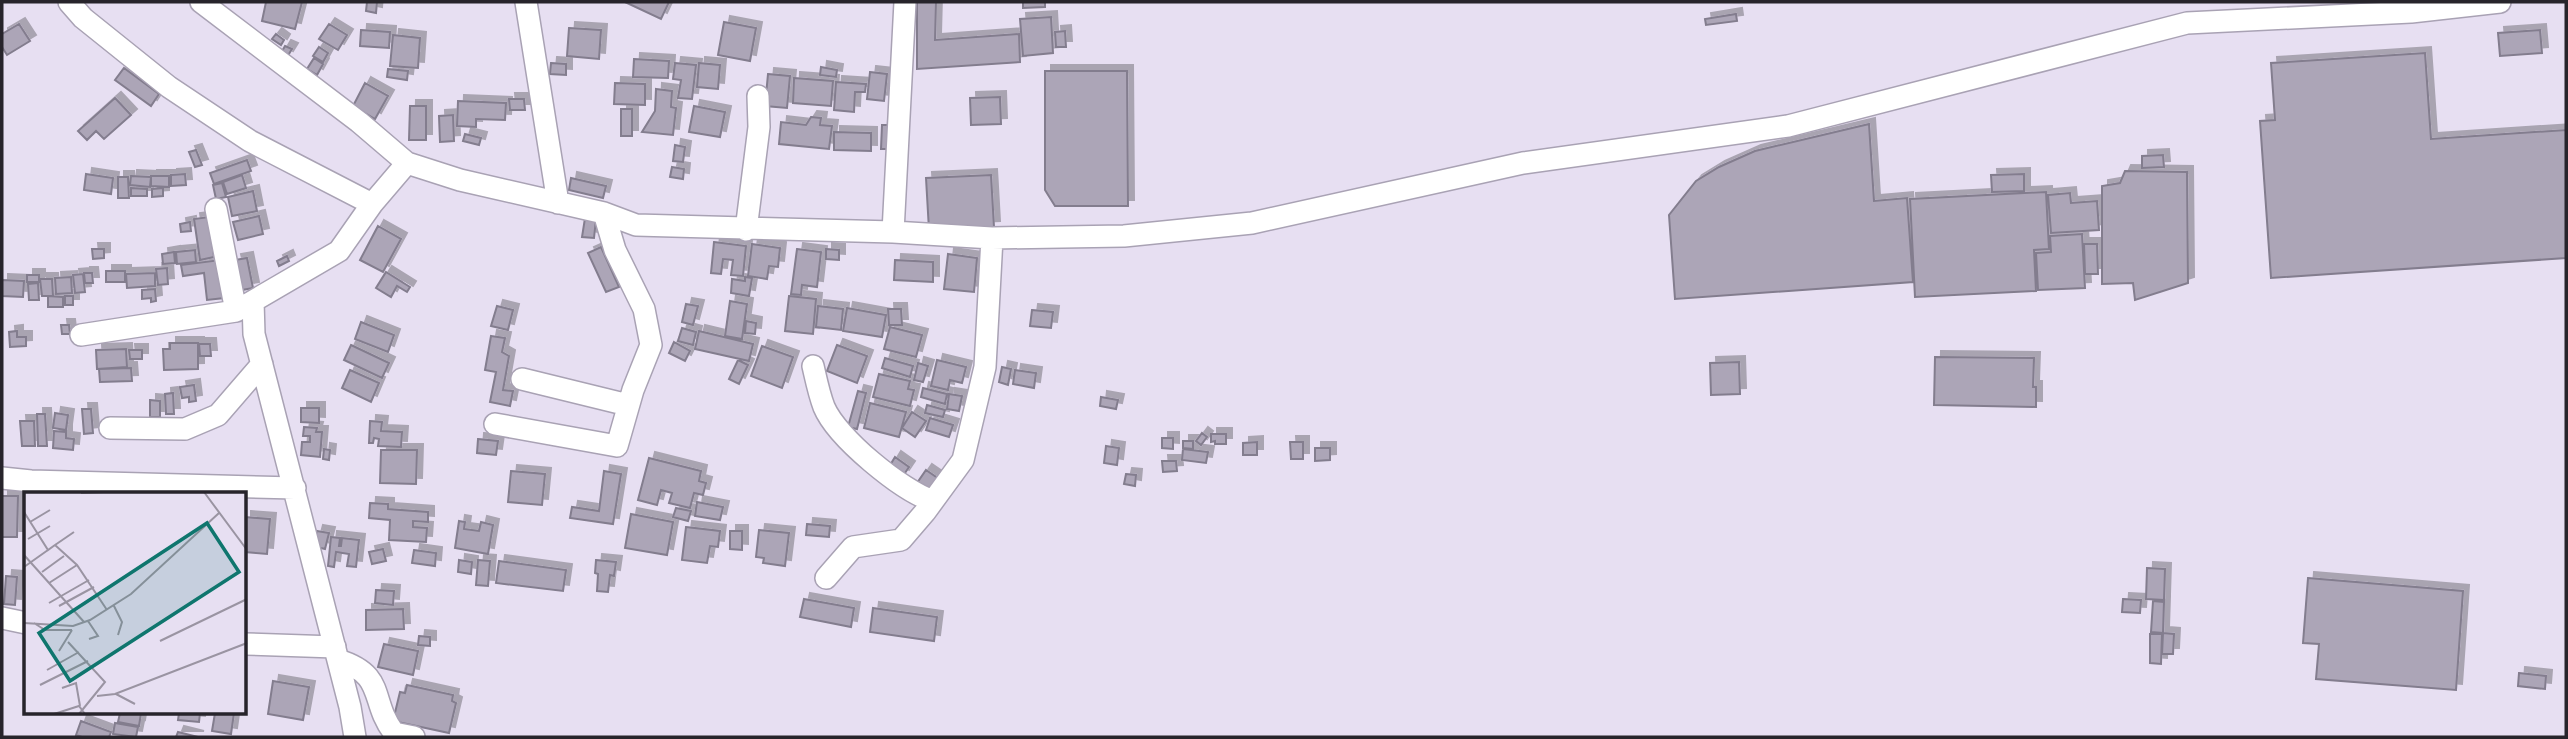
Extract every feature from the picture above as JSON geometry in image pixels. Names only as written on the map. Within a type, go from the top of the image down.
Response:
[{"type":"street","points":[[69,2],[83,18],[169,88],[250,141],[372,204]]},
{"type":"street","points":[[201,2],[359,122],[407,163],[460,180],[604,212],[636,225],[893,232],[992,238],[1124,236],[1252,223],[1522,163],[1788,126],[2187,23],[2411,12],[2500,2]]},
{"type":"street","points":[[526,2],[558,203]]},
{"type":"street","points":[[893,232],[905,2]]},
{"type":"street","points":[[746,230],[759,127],[758,96]]},
{"type":"street","points":[[81,335],[244,306],[339,251],[372,204],[407,163]]},
{"type":"street","points":[[216,209],[254,334],[295,488],[355,737]]},
{"type":"street","points":[[495,424],[617,446],[628,405],[651,345],[644,309],[615,250],[604,212]]},
{"type":"street","points":[[826,578],[853,547],[901,540],[963,460],[985,367],[992,238]]},
{"type":"street","points":[[110,428],[185,429],[218,415],[262,365]]},
{"type":"street","points":[[813,366],[825,408],[838,430],[868,458],[918,496],[933,501]]},
{"type":"street","points":[[522,379],[628,405]]},
{"type":"street","points":[[2,478],[295,488]]},
{"type":"street","points":[[2,618],[24,623]]},
{"type":"street","points":[[247,644],[336,653],[357,666],[373,681],[386,723],[394,733],[414,737]]},
{"type":"building","points":[[266,2],[302,2],[295,29],[262,21]]},
{"type":"building","points":[[367,2],[377,2],[376,13],[366,11]]},
{"type":"building","points":[[625,2],[669,2],[661,19]]},
{"type":"building","points":[[917,2],[936,2],[935,40],[1019,34],[1020,62],[917,69]]},
{"type":"building","points":[[1023,2],[1045,2],[1045,7],[1023,8]]},
{"type":"building","points":[[1736,14],[1737,21],[1706,25],[1705,19]]},
{"type":"building","points":[[1051,17],[1053,53],[1023,56],[1020,19]]},
{"type":"building","points":[[724,22],[756,28],[750,61],[718,55]]},
{"type":"building","points":[[19,24],[30,41],[7,55],[2,47],[2,34]]},
{"type":"building","points":[[329,24],[347,35],[338,50],[319,39]]},
{"type":"building","points":[[569,28],[601,30],[599,59],[567,56]]},
{"type":"building","points":[[361,30],[390,32],[389,48],[360,46]]},
{"type":"building","points":[[2540,30],[2542,53],[2500,56],[2498,33]]},
{"type":"building","points":[[1065,31],[1066,47],[1056,47],[1055,32]]},
{"type":"building","points":[[276,34],[284,40],[281,45],[272,39]]},
{"type":"building","points":[[393,35],[420,38],[418,68],[390,66]]},
{"type":"building","points":[[285,46],[292,49],[287,57],[281,53]]},
{"type":"building","points":[[319,47],[328,53],[323,62],[313,56]]},
{"type":"building","points":[[2425,53],[2431,139],[2566,130],[2566,258],[2271,278],[2260,121],[2275,120],[2271,63]]},
{"type":"building","points":[[314,58],[323,64],[317,75],[307,69]]},
{"type":"building","points":[[634,59],[669,61],[668,78],[633,77]]},
{"type":"building","points":[[551,63],[566,64],[566,75],[550,74]]},
{"type":"building","points":[[675,63],[696,65],[692,99],[678,98],[681,80],[673,79]]},
{"type":"building","points":[[699,63],[720,65],[718,89],[697,87]]},
{"type":"building","points":[[821,67],[837,70],[836,77],[820,75]]},
{"type":"building","points":[[124,68],[159,94],[151,106],[115,80]]},
{"type":"building","points":[[388,69],[408,71],[407,80],[387,77]]},
{"type":"building","points":[[1045,71],[1127,71],[1128,206],[1055,206],[1045,190]]},
{"type":"building","points":[[870,72],[887,74],[884,101],[867,99]]},
{"type":"building","points":[[768,74],[790,76],[787,108],[765,106]]},
{"type":"building","points":[[794,78],[833,81],[831,106],[793,103]]},
{"type":"building","points":[[836,82],[866,84],[865,92],[855,92],[854,112],[834,110]]},
{"type":"building","points":[[365,83],[388,96],[375,119],[353,106]]},
{"type":"building","points":[[615,83],[645,84],[645,105],[614,104]]},
{"type":"building","points":[[656,89],[672,91],[671,107],[676,108],[673,135],[642,132],[655,111]]},
{"type":"building","points":[[1000,97],[1001,124],[971,125],[970,98]]},
{"type":"building","points":[[115,98],[131,115],[104,139],[96,131],[87,140],[78,131]]},
{"type":"building","points":[[509,99],[524,99],[525,110],[510,110]]},
{"type":"building","points":[[458,101],[506,103],[505,120],[476,119],[476,127],[457,126]]},
{"type":"building","points":[[410,106],[426,106],[426,140],[409,140]]},
{"type":"building","points":[[694,106],[725,112],[720,137],[689,132]]},
{"type":"building","points":[[621,109],[632,109],[632,136],[621,136]]},
{"type":"building","points":[[453,115],[454,141],[440,142],[439,116]]},
{"type":"building","points":[[811,117],[821,118],[820,125],[832,126],[829,149],[779,144],[781,122],[806,125]]},
{"type":"building","points":[[1869,124],[1874,201],[1907,198],[1913,282],[1675,299],[1669,215],[1696,181],[1755,151]]},
{"type":"building","points":[[882,125],[893,125],[892,149],[881,149]]},
{"type":"building","points":[[834,132],[871,133],[871,151],[834,150]]},
{"type":"building","points":[[465,134],[481,138],[479,145],[463,141]]},
{"type":"building","points":[[675,145],[685,147],[683,162],[673,161]]},
{"type":"building","points":[[196,150],[202,165],[195,167],[189,152]]},
{"type":"building","points":[[2163,155],[2164,167],[2142,168],[2142,156]]},
{"type":"building","points":[[247,160],[251,171],[214,184],[210,173]]},
{"type":"building","points":[[672,167],[684,169],[683,179],[670,177]]},
{"type":"building","points":[[2125,171],[2187,172],[2188,283],[2135,300],[2133,283],[2102,284],[2102,186],[2120,183]]},
{"type":"building","points":[[86,174],[113,178],[111,194],[84,190]]},
{"type":"building","points":[[185,174],[186,185],[171,186],[171,175]]},
{"type":"building","points":[[2024,174],[2024,191],[1992,192],[1991,175]]},
{"type":"building","points":[[242,175],[246,188],[227,194],[223,182]]},
{"type":"building","points":[[991,175],[994,227],[929,230],[926,178]]},
{"type":"building","points":[[131,176],[151,177],[150,187],[130,185]]},
{"type":"building","points":[[151,176],[169,176],[169,187],[151,186]]},
{"type":"building","points":[[118,177],[128,177],[129,198],[118,198]]},
{"type":"building","points":[[571,178],[606,186],[603,198],[569,190]]},
{"type":"building","points":[[222,183],[226,197],[216,199],[213,185]]},
{"type":"building","points":[[131,188],[147,189],[147,196],[131,196]]},
{"type":"building","points":[[163,188],[163,196],[152,197],[152,189]]},
{"type":"building","points":[[253,191],[257,211],[232,216],[228,197]]},
{"type":"building","points":[[2046,192],[2049,249],[2034,250],[2036,291],[1915,297],[1910,199]]},
{"type":"building","points":[[2070,193],[2071,203],[2097,201],[2099,230],[2051,233],[2048,195]]},
{"type":"building","points":[[259,216],[263,234],[238,240],[233,222]]},
{"type":"building","points":[[209,217],[214,257],[200,260],[194,219]]},
{"type":"building","points":[[585,218],[596,219],[594,238],[582,237]]},
{"type":"building","points":[[190,222],[191,231],[181,232],[180,224]]},
{"type":"building","points":[[378,226],[401,239],[383,272],[360,260]]},
{"type":"building","points":[[2082,234],[2085,288],[2038,290],[2036,253],[2051,252],[2050,236]]},
{"type":"building","points":[[714,242],[746,246],[743,276],[731,275],[733,260],[723,259],[721,274],[711,273]]},
{"type":"building","points":[[752,244],[780,248],[778,267],[769,266],[767,279],[748,276]]},
{"type":"building","points":[[2084,244],[2097,244],[2098,274],[2085,274]]},
{"type":"building","points":[[601,247],[619,287],[606,292],[588,253]]},
{"type":"building","points":[[92,249],[104,249],[104,258],[93,259]]},
{"type":"building","points":[[797,249],[821,252],[817,287],[802,285],[801,295],[791,294]]},
{"type":"building","points":[[826,249],[839,250],[839,260],[826,259]]},
{"type":"building","points":[[195,250],[196,262],[177,264],[176,252]]},
{"type":"building","points":[[174,252],[175,263],[163,264],[162,254]]},
{"type":"building","points":[[948,254],[977,258],[974,292],[944,289]]},
{"type":"building","points":[[287,256],[289,261],[279,266],[277,261]]},
{"type":"building","points":[[247,258],[253,288],[242,290],[235,260]]},
{"type":"building","points":[[220,260],[224,298],[207,300],[204,273],[183,276],[181,265]]},
{"type":"building","points":[[895,260],[933,262],[933,282],[894,280]]},
{"type":"building","points":[[167,268],[168,284],[158,285],[156,269]]},
{"type":"building","points":[[106,271],[125,271],[125,282],[106,282]]},
{"type":"building","points":[[386,272],[410,287],[407,292],[397,286],[391,297],[376,288]]},
{"type":"building","points":[[84,273],[92,273],[93,283],[85,283]]},
{"type":"building","points":[[155,273],[155,286],[127,288],[126,274]]},
{"type":"building","points":[[83,274],[85,292],[75,293],[73,275]]},
{"type":"building","points":[[27,275],[39,275],[39,282],[27,282]]},
{"type":"building","points":[[71,277],[72,293],[56,294],[55,278]]},
{"type":"building","points":[[745,277],[752,278],[749,296],[731,293],[732,279],[745,281]]},
{"type":"building","points":[[40,279],[52,279],[53,296],[42,296]]},
{"type":"building","points":[[2,280],[24,281],[23,297],[2,296]]},
{"type":"building","points":[[38,283],[39,300],[29,300],[28,284]]},
{"type":"building","points":[[155,289],[156,301],[151,302],[151,298],[142,299],[142,290]]},
{"type":"building","points":[[48,296],[63,297],[63,307],[48,307]]},
{"type":"building","points":[[65,296],[73,296],[73,305],[65,305]]},
{"type":"building","points":[[789,296],[816,299],[813,334],[785,331]]},
{"type":"building","points":[[730,301],[747,304],[742,339],[725,336]]},
{"type":"building","points":[[686,304],[698,306],[693,325],[682,322]]},
{"type":"building","points":[[497,306],[513,310],[508,330],[491,326]]},
{"type":"building","points":[[818,306],[843,309],[841,330],[816,327]]},
{"type":"building","points":[[847,308],[886,315],[882,337],[843,331]]},
{"type":"building","points":[[888,309],[901,309],[902,325],[889,325]]},
{"type":"building","points":[[1032,310],[1053,312],[1051,328],[1030,326]]},
{"type":"building","points":[[746,321],[756,323],[755,334],[745,333]]},
{"type":"building","points":[[361,322],[394,335],[388,352],[355,339]]},
{"type":"building","points":[[61,325],[69,325],[70,334],[62,334]]},
{"type":"building","points":[[890,327],[922,335],[916,357],[884,349]]},
{"type":"building","points":[[682,328],[696,332],[693,345],[678,341]]},
{"type":"building","points":[[17,331],[17,337],[26,337],[26,346],[10,347],[9,332]]},
{"type":"building","points":[[699,331],[753,344],[749,361],[695,349]]},
{"type":"building","points":[[491,336],[505,338],[502,352],[509,356],[503,390],[513,391],[510,406],[490,402],[496,372],[485,370]]},
{"type":"building","points":[[674,342],[690,351],[685,361],[669,353]]},
{"type":"building","points":[[170,343],[198,343],[198,369],[164,370],[163,349],[170,349]]},
{"type":"building","points":[[199,344],[210,344],[211,356],[200,356]]},
{"type":"building","points":[[351,345],[389,363],[382,378],[344,360]]},
{"type":"building","points":[[837,345],[867,356],[857,383],[827,371]]},
{"type":"building","points":[[762,346],[793,357],[782,388],[751,376]]},
{"type":"building","points":[[126,349],[127,367],[97,369],[96,350]]},
{"type":"building","points":[[129,350],[142,350],[142,359],[130,359]]},
{"type":"building","points":[[1935,357],[2034,358],[2033,387],[2036,387],[2036,407],[1934,405]]},
{"type":"building","points":[[885,358],[913,366],[910,377],[882,368]]},
{"type":"building","points":[[738,360],[748,365],[739,384],[729,379]]},
{"type":"building","points":[[937,360],[966,367],[962,383],[950,380],[948,390],[931,386]]},
{"type":"building","points":[[1739,362],[1740,394],[1711,395],[1710,363]]},
{"type":"building","points":[[918,363],[928,366],[923,382],[914,380]]},
{"type":"building","points":[[1002,367],[1011,369],[1008,385],[999,382]]},
{"type":"building","points":[[131,368],[132,381],[100,382],[99,369]]},
{"type":"building","points":[[350,370],[379,383],[371,402],[342,388]]},
{"type":"building","points":[[1015,370],[1036,373],[1034,388],[1013,384]]},
{"type":"building","points":[[879,374],[910,381],[908,389],[914,390],[910,406],[873,397]]},
{"type":"building","points":[[194,385],[196,401],[189,402],[189,397],[182,398],[180,387]]},
{"type":"building","points":[[923,388],[947,394],[945,404],[921,397]]},
{"type":"building","points":[[858,391],[866,393],[857,429],[848,427]]},
{"type":"building","points":[[173,393],[174,414],[166,414],[165,394]]},
{"type":"building","points":[[949,394],[962,396],[959,411],[947,409]]},
{"type":"building","points":[[1101,397],[1118,400],[1116,409],[1100,406]]},
{"type":"building","points":[[150,400],[160,401],[160,417],[150,417]]},
{"type":"building","points":[[870,403],[906,412],[899,437],[864,428]]},
{"type":"building","points":[[927,405],[945,410],[943,417],[925,413]]},
{"type":"building","points":[[301,408],[319,408],[319,423],[301,422]]},
{"type":"building","points":[[82,409],[91,409],[93,433],[84,434]]},
{"type":"building","points":[[912,412],[926,421],[915,437],[902,428]]},
{"type":"building","points":[[55,413],[68,415],[66,430],[53,428]]},
{"type":"building","points":[[37,414],[45,414],[47,446],[38,446]]},
{"type":"building","points":[[930,418],[953,425],[949,437],[926,430]]},
{"type":"building","points":[[20,421],[34,421],[35,446],[22,446]]},
{"type":"building","points":[[370,421],[382,422],[381,431],[402,432],[401,447],[378,446],[379,439],[374,438],[373,443],[369,443]]},
{"type":"building","points":[[304,427],[317,428],[316,432],[322,432],[320,457],[301,455],[302,442],[310,442],[310,436],[303,436]]},
{"type":"building","points":[[54,431],[66,432],[66,438],[74,439],[73,450],[53,448]]},
{"type":"building","points":[[1202,433],[1207,437],[1201,445],[1196,441]]},
{"type":"building","points":[[1211,434],[1226,434],[1226,444],[1211,442]]},
{"type":"building","points":[[1162,438],[1173,438],[1173,449],[1162,448]]},
{"type":"building","points":[[478,439],[498,441],[496,455],[477,453]]},
{"type":"building","points":[[1183,441],[1193,441],[1193,449],[1183,448]]},
{"type":"building","points":[[1257,442],[1257,455],[1243,455],[1243,443]]},
{"type":"building","points":[[1290,442],[1303,442],[1303,459],[1291,459]]},
{"type":"building","points":[[1106,446],[1119,448],[1117,465],[1104,463]]},
{"type":"building","points":[[1315,448],[1330,448],[1330,460],[1315,461]]},
{"type":"building","points":[[324,449],[330,450],[329,460],[323,459]]},
{"type":"building","points":[[1183,449],[1208,452],[1206,463],[1182,460]]},
{"type":"building","points":[[381,450],[417,450],[416,484],[380,483]]},
{"type":"building","points":[[895,457],[909,467],[903,476],[889,467]]},
{"type":"building","points":[[649,458],[701,471],[699,481],[706,483],[703,495],[694,493],[690,508],[669,503],[672,493],[661,490],[657,505],[638,500]]},
{"type":"building","points":[[1162,461],[1176,461],[1177,471],[1163,472]]},
{"type":"building","points":[[926,470],[939,479],[928,494],[915,486]]},
{"type":"building","points":[[511,471],[545,474],[542,505],[508,502]]},
{"type":"building","points":[[604,471],[621,474],[613,524],[570,518],[572,507],[599,511]]},
{"type":"building","points":[[1126,474],[1136,475],[1135,486],[1124,484]]},
{"type":"building","points":[[2,496],[18,496],[17,537],[2,537]]},
{"type":"building","points":[[697,502],[723,507],[720,520],[695,516]]},
{"type":"building","points":[[370,503],[388,504],[388,509],[428,512],[428,522],[413,521],[413,527],[427,528],[426,542],[389,540],[390,520],[369,518]]},
{"type":"building","points":[[676,508],[691,511],[688,521],[673,517]]},
{"type":"building","points":[[631,514],[673,522],[667,555],[625,548]]},
{"type":"building","points":[[247,517],[270,519],[267,554],[247,552]]},
{"type":"building","points":[[459,521],[465,522],[464,529],[479,531],[481,522],[493,525],[488,554],[455,548]]},
{"type":"building","points":[[807,524],[830,526],[829,537],[806,535]]},
{"type":"building","points":[[686,527],[720,531],[718,547],[710,546],[707,563],[682,560]]},
{"type":"building","points":[[759,530],[789,533],[785,566],[763,563],[764,558],[756,557]]},
{"type":"building","points":[[317,531],[329,533],[325,549],[313,546]]},
{"type":"building","points":[[730,531],[742,531],[742,550],[730,549]]},
{"type":"building","points":[[331,537],[340,538],[339,546],[342,538],[359,540],[356,567],[347,566],[349,554],[336,552],[334,567],[328,566]]},
{"type":"building","points":[[383,549],[386,561],[372,564],[369,552]]},
{"type":"building","points":[[414,550],[436,553],[435,566],[412,563]]},
{"type":"building","points":[[459,560],[472,562],[471,574],[458,572]]},
{"type":"building","points":[[478,560],[490,561],[488,586],[476,585]]},
{"type":"building","points":[[596,560],[616,562],[614,576],[610,575],[608,592],[597,591]]},
{"type":"building","points":[[499,561],[566,570],[563,591],[496,583]]},
{"type":"building","points":[[2147,568],[2165,569],[2164,600],[2146,599]]},
{"type":"building","points":[[6,576],[17,577],[15,605],[4,604]]},
{"type":"building","points":[[2308,578],[2463,591],[2456,690],[2316,679],[2319,644],[2303,643]]},
{"type":"building","points":[[376,590],[394,591],[393,605],[375,603]]},
{"type":"building","points":[[804,599],[854,608],[851,627],[800,617]]},
{"type":"building","points":[[2123,599],[2141,600],[2140,613],[2122,612]]},
{"type":"building","points":[[2153,601],[2164,602],[2163,633],[2151,632]]},
{"type":"building","points":[[873,608],[937,617],[934,641],[870,632]]},
{"type":"building","points":[[403,609],[404,629],[366,630],[366,610]]},
{"type":"building","points":[[2163,633],[2174,634],[2173,654],[2162,654]]},
{"type":"building","points":[[2150,634],[2162,634],[2161,664],[2150,663]]},
{"type":"building","points":[[419,636],[430,637],[430,646],[418,645]]},
{"type":"building","points":[[384,644],[418,651],[413,675],[378,667]]},
{"type":"building","points":[[2519,673],[2546,676],[2545,689],[2518,686]]},
{"type":"building","points":[[273,681],[309,687],[303,720],[268,714]]},
{"type":"building","points":[[407,685],[453,695],[452,701],[456,703],[449,733],[393,721],[400,692],[405,693]]},
{"type":"building","points":[[120,714],[141,714],[139,726],[118,722]]},
{"type":"building","points":[[179,714],[200,714],[199,722],[178,720]]},
{"type":"building","points":[[215,714],[234,714],[231,734],[212,731]]},
{"type":"building","points":[[81,721],[111,732],[109,737],[76,735]]},
{"type":"building","points":[[115,723],[138,727],[136,737],[113,734]]},
{"type":"building","points":[[178,732],[198,737],[176,737]]}]
